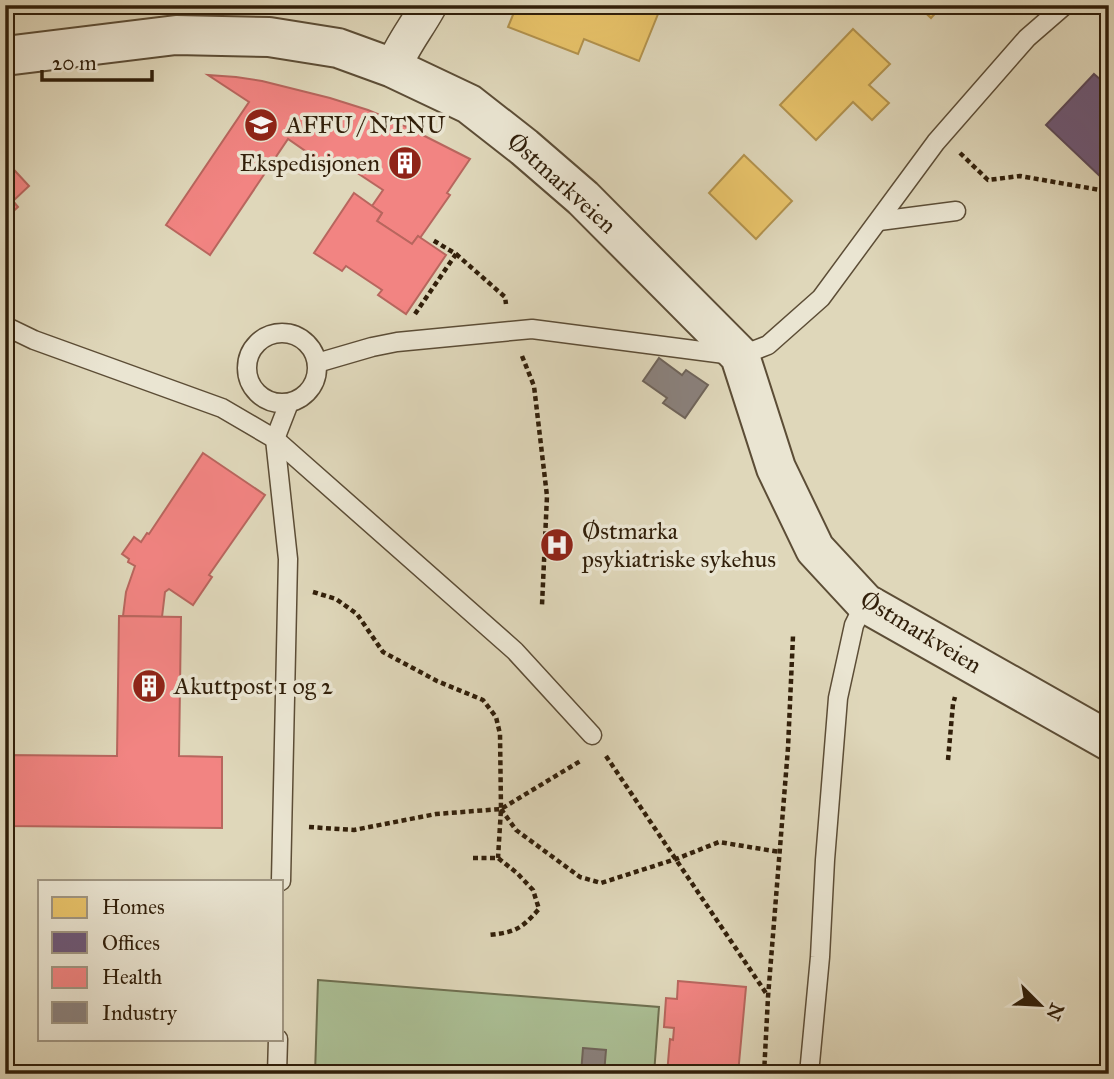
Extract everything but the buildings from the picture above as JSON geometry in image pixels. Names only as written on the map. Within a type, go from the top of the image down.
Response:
[{"type":"street","points":[[393,68],[401,48],[429,5]]},
{"type":"street","name":"Østmarkveien","points":[[5,56],[176,35],[269,37],[338,48],[393,68],[469,104],[583,198],[740,356],[776,468],[815,549],[865,603],[1109,741]]},
{"type":"lane","points":[[317,363],[397,342],[532,329],[740,356],[768,345],[821,298],[942,136],[1027,38],[1065,5]]},
{"type":"lane","points":[[879,221],[956,211]]},
{"type":"lane","points":[[5,326],[34,340],[222,408],[275,439],[515,651],[597,742]]},
{"type":"lane","points":[[284,333],[306,342],[317,363],[317,374],[309,391],[289,403],[277,403],[257,392],[248,371],[254,348],[262,340],[284,333]]},
{"type":"lane","points":[[282,880],[288,559],[275,439],[289,403]]},
{"type":"lane","points":[[809,1074],[838,698],[854,625],[865,603]]},
{"type":"lane","points":[[277,1074],[278,1040]]},
{"type":"path","points":[[942,136],[988,180],[1020,176],[1106,191]]},
{"type":"path","points":[[431,239],[456,254],[505,297],[513,331],[534,386],[547,496],[541,605]]},
{"type":"path","points":[[397,342],[456,254]]},
{"type":"path","points":[[288,584],[336,599],[356,614],[383,652],[437,681],[483,701],[496,717],[500,734],[501,809],[498,858]]},
{"type":"path","points":[[764,1074],[788,748],[793,636]]},
{"type":"path","points":[[948,760],[953,704],[958,688]]},
{"type":"path","points":[[283,825],[354,830],[436,814],[501,809],[597,742],[768,996]]},
{"type":"path","points":[[501,809],[516,830],[580,877],[601,883],[719,842],[780,852]]},
{"type":"path","points":[[473,858],[498,858],[533,890],[539,909],[524,926],[509,933],[489,935]]},
{"type":"green space","points":[[318,980],[659,1007],[654,1074],[315,1074]]},
{"type":"place","name":"AFFU / NTNU","points":[[261,125]]},
{"type":"place","name":"Ekspedisjonen","points":[[405,163]]},
{"type":"place","name":"Østmarka psykiatriske sykehus","points":[[557,545]]},
{"type":"place","name":"Akuttpost 1 og 2","points":[[149,686]]}]
